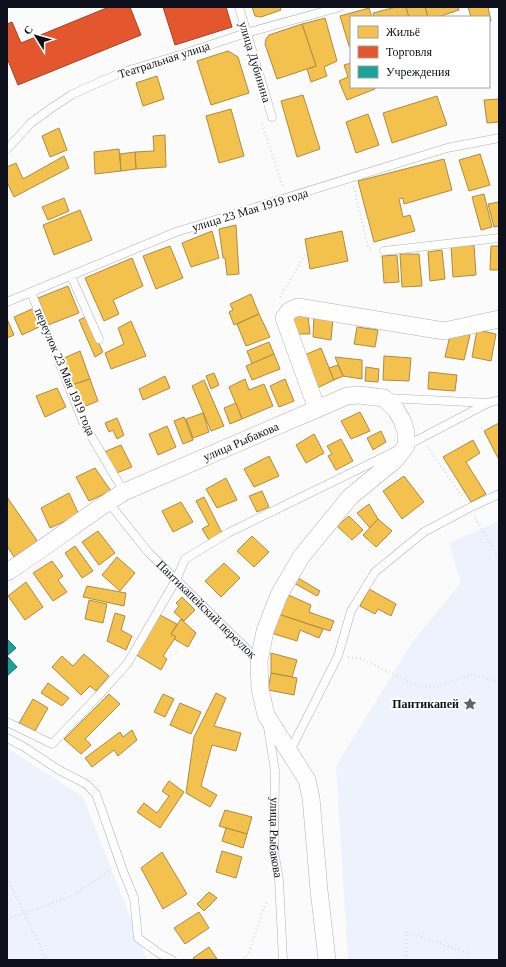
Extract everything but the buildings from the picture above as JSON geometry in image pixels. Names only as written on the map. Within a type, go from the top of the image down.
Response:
[{"type":"street","points":[[317,409],[284,318],[289,311],[298,307],[444,331],[499,319]]},
{"type":"street","name":"улица Рыбакова","points":[[7,572],[34,555],[124,492],[347,396],[359,395],[384,398]]},
{"type":"street","points":[[384,398],[396,410],[402,420],[406,432],[406,446]]},
{"type":"street","name":"Пантикапейский переулок","points":[[259,662],[265,631],[279,595],[301,557],[350,497],[395,460],[406,446]]},
{"type":"street","points":[[259,662],[260,689],[266,714],[307,780],[311,798],[327,960]]},
{"type":"lane","name":"улица Дубинина","points":[[239,7],[272,117]]},
{"type":"lane","name":"Театральная улица","points":[[7,149],[31,123],[53,107],[73,94],[120,73],[246,33],[340,7]]},
{"type":"lane","name":"улица 23 Мая 1919 года","points":[[7,302],[176,232],[287,199],[447,148],[499,138]]},
{"type":"lane","points":[[384,251],[499,238]]},
{"type":"lane","points":[[71,276],[99,339]]},
{"type":"lane","name":"переулок 23 Мая 1919 года","points":[[31,292],[83,422],[124,492]]},
{"type":"lane","name":"улица Рыбакова","points":[[384,398],[488,403],[499,400]]},
{"type":"lane","name":"Пантикапейский переулок","points":[[406,446],[488,403]]},
{"type":"lane","points":[[7,722],[52,744],[127,664],[176,580],[185,559],[228,533],[406,446]]},
{"type":"lane","points":[[290,751],[338,656],[351,611],[375,572],[424,532],[499,494]]},
{"type":"lane","name":"Пантикапейский переулок","points":[[108,502],[149,553],[259,662]]},
{"type":"lane","name":"улица Рыбакова","points":[[266,714],[275,771],[274,850],[279,880],[283,960]]},
{"type":"lane","points":[[7,738],[24,747],[59,770],[86,784],[96,794],[134,898],[138,938],[160,954],[172,960]]},
{"type":"path","points":[[262,124],[287,199]]},
{"type":"path","points":[[352,178],[368,248],[384,251]]},
{"type":"path","points":[[284,318],[278,300],[305,255]]},
{"type":"path","points":[[338,656],[362,659],[421,687],[441,686],[471,674],[499,682]]},
{"type":"path","points":[[7,919],[70,897],[108,872],[123,871]]},
{"type":"path","points":[[7,878],[47,960]]},
{"type":"path","points":[[240,960],[248,955],[263,910],[279,880]]},
{"type":"path","points":[[406,960],[406,932],[469,953]]},
{"type":"shaded area","points":[[499,521],[499,960],[348,960],[336,766],[413,641],[461,583],[449,543]]},
{"type":"shaded area","points":[[7,748],[83,797],[147,960],[7,960]]},
{"type":"place","name":"Пантикапей","points":[[470,704]]}]
